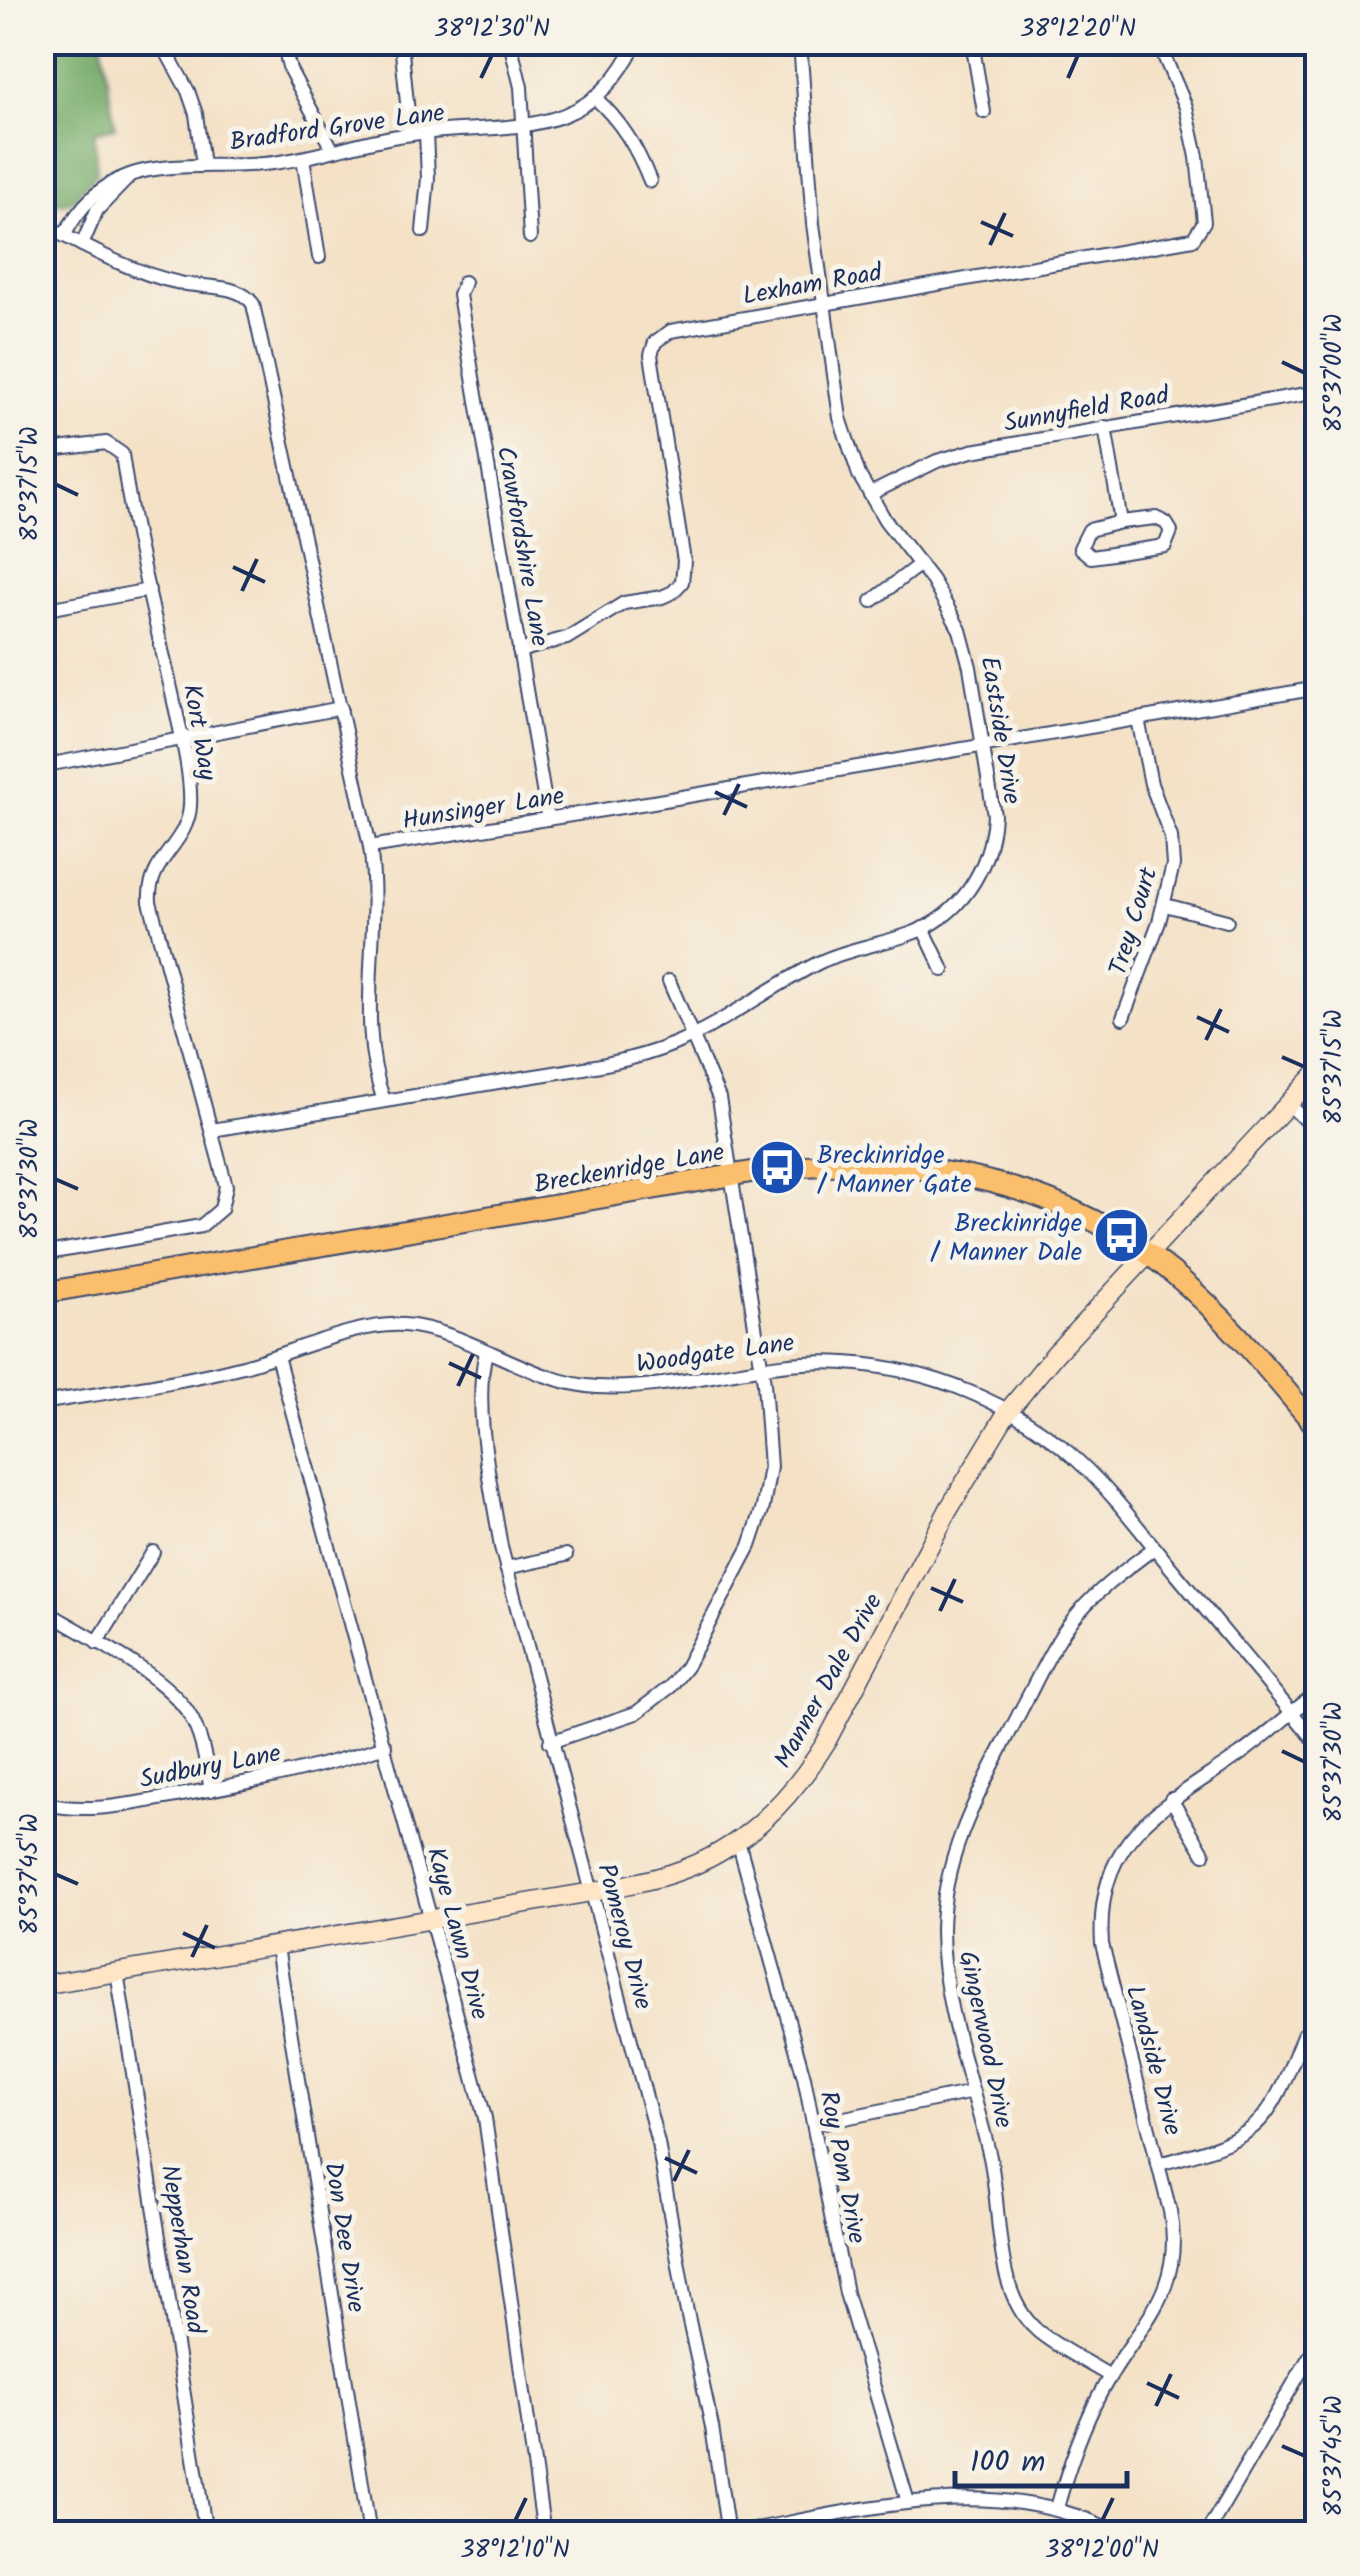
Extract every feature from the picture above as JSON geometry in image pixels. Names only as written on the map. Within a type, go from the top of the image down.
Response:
[{"type":"main road","name":"Breckenridge Lane","points":[[42,1292],[797,1165],[867,1162],[968,1175],[1046,1199],[1121,1236],[1237,1334],[1318,1429]]},
{"type":"street","points":[[161,42],[196,114],[203,165]]},
{"type":"street","points":[[288,42],[290,70],[332,149]]},
{"type":"street","points":[[402,42],[410,134]]},
{"type":"street","points":[[510,42],[521,86],[530,236]]},
{"type":"street","name":"Bradford Grove Lane","points":[[64,236],[74,217],[110,182],[166,167],[237,166],[303,158],[410,134],[522,128],[562,118],[594,97],[621,70],[636,42]]},
{"type":"street","name":"Eastside Drive","points":[[212,1130],[632,1058],[694,1034],[816,964],[924,928],[961,900],[977,878],[988,856],[994,814],[960,630],[944,598],[870,494],[855,466],[840,418],[814,224],[800,42]]},
{"type":"street","points":[[972,42],[984,112]]},
{"type":"street","name":"Lexham Road","points":[[519,651],[567,638],[612,608],[662,597],[682,582],[684,561],[652,355],[656,342],[671,330],[1194,240],[1204,222],[1198,158],[1186,107],[1158,42]]},
{"type":"street","points":[[594,97],[614,114],[650,181]]},
{"type":"street","points":[[423,231],[428,178],[426,133]]},
{"type":"street","points":[[303,158],[319,257]]},
{"type":"street","points":[[82,245],[97,210],[129,177]]},
{"type":"street","name":"Hunsinger Lane","points":[[42,224],[82,245],[174,282],[243,294],[252,304],[370,847],[1318,688]]},
{"type":"street","name":"Crawfordshire Lane","points":[[464,282],[459,295],[548,820]]},
{"type":"street","name":"Sunnyfield Road","points":[[870,494],[937,461],[972,451],[1318,392]]},
{"type":"street","points":[[1106,428],[1122,522]]},
{"type":"street","name":"Kort Way","points":[[42,451],[106,443],[120,451],[181,740],[189,813],[180,834],[156,867],[150,902],[226,1186],[216,1216],[201,1226],[42,1254]]},
{"type":"street","points":[[1156,518],[1166,523],[1171,537],[1158,548],[1091,556],[1080,548],[1089,530],[1122,522],[1156,518]]},
{"type":"street","points":[[872,601],[920,564]]},
{"type":"street","points":[[42,610],[149,590]]},
{"type":"street","points":[[42,766],[341,708]]},
{"type":"street","name":"Trey Court","points":[[1124,1018],[1172,880],[1171,836],[1151,784],[1138,719]]},
{"type":"street","points":[[370,847],[375,908],[370,1013],[376,1080],[384,1101]]},
{"type":"street","points":[[1165,904],[1227,922]]},
{"type":"street","points":[[924,928],[943,970]]},
{"type":"street","points":[[550,1742],[636,1713],[670,1687],[696,1652],[750,1546],[770,1467],[770,1432],[761,1365],[719,1098],[669,981]]},
{"type":"street","name":"Manner Dale Drive","points":[[42,1985],[591,1891],[686,1869],[738,1841],[773,1813],[802,1781],[950,1507],[1008,1410],[1055,1354],[1318,1072]]},
{"type":"street","points":[[1288,1103],[1318,1133]]},
{"type":"street","name":"Woodgate Lane","points":[[42,1403],[206,1374],[394,1324],[426,1329],[563,1382],[596,1387],[648,1384],[761,1365],[846,1363],[892,1369],[941,1382],[1008,1410],[1077,1460],[1318,1744]]},
{"type":"street","name":"Pomeroy Drive","points":[[486,1352],[480,1376],[483,1414],[506,1568],[658,2143],[729,2534]]},
{"type":"street","name":"Kaye Lawn Drive","points":[[277,1356],[484,2118],[544,2534]]},
{"type":"street","name":"Gingerwood Drive","points":[[1110,2376],[1040,2332],[1016,2304],[1005,2273],[997,2188],[944,1967],[942,1928],[956,1848],[981,1789],[1060,1638],[1099,1592],[1154,1548]]},
{"type":"street","points":[[97,1643],[154,1552]]},
{"type":"street","points":[[506,1568],[566,1556]]},
{"type":"street","points":[[42,1609],[158,1683],[184,1706],[200,1738],[211,1790]]},
{"type":"street","name":"Landside Drive","points":[[1057,2508],[1080,2434],[1110,2376],[1156,2309],[1172,2268],[1174,2232],[1106,1963],[1101,1912],[1110,1877],[1121,1852],[1141,1825],[1259,1741],[1318,1692]]},
{"type":"street","name":"Sudbury Lane","points":[[42,1802],[94,1808],[211,1790],[385,1746]]},
{"type":"street","points":[[1171,1800],[1204,1854]]},
{"type":"street","name":"Roy Pom Drive","points":[[738,1841],[767,1937],[814,2124],[846,2292],[908,2502]]},
{"type":"street","name":"Don Dee Drive","points":[[277,1947],[370,2534]]},
{"type":"street","name":"Nepperhan Road","points":[[117,1972],[206,2534]]},
{"type":"street","points":[[1159,2164],[1216,2149],[1250,2131],[1280,2094],[1302,2035]]},
{"type":"street","points":[[814,2124],[974,2092]]},
{"type":"street","points":[[1206,2534],[1318,2342]]},
{"type":"street","points":[[729,2534],[908,2502],[978,2497],[1057,2508],[1118,2534]]},
{"type":"street","points":[[42,2516],[45,2534]]},
{"type":"green space","points":[[42,43],[102,43],[115,127],[94,132],[97,173],[71,201],[43,206]]},
{"type":"place","name":"Breckinridge / Manner Gate","points":[[778,1168]]},
{"type":"place","name":"Breckinridge / Manner Dale","points":[[1121,1236]]}]
